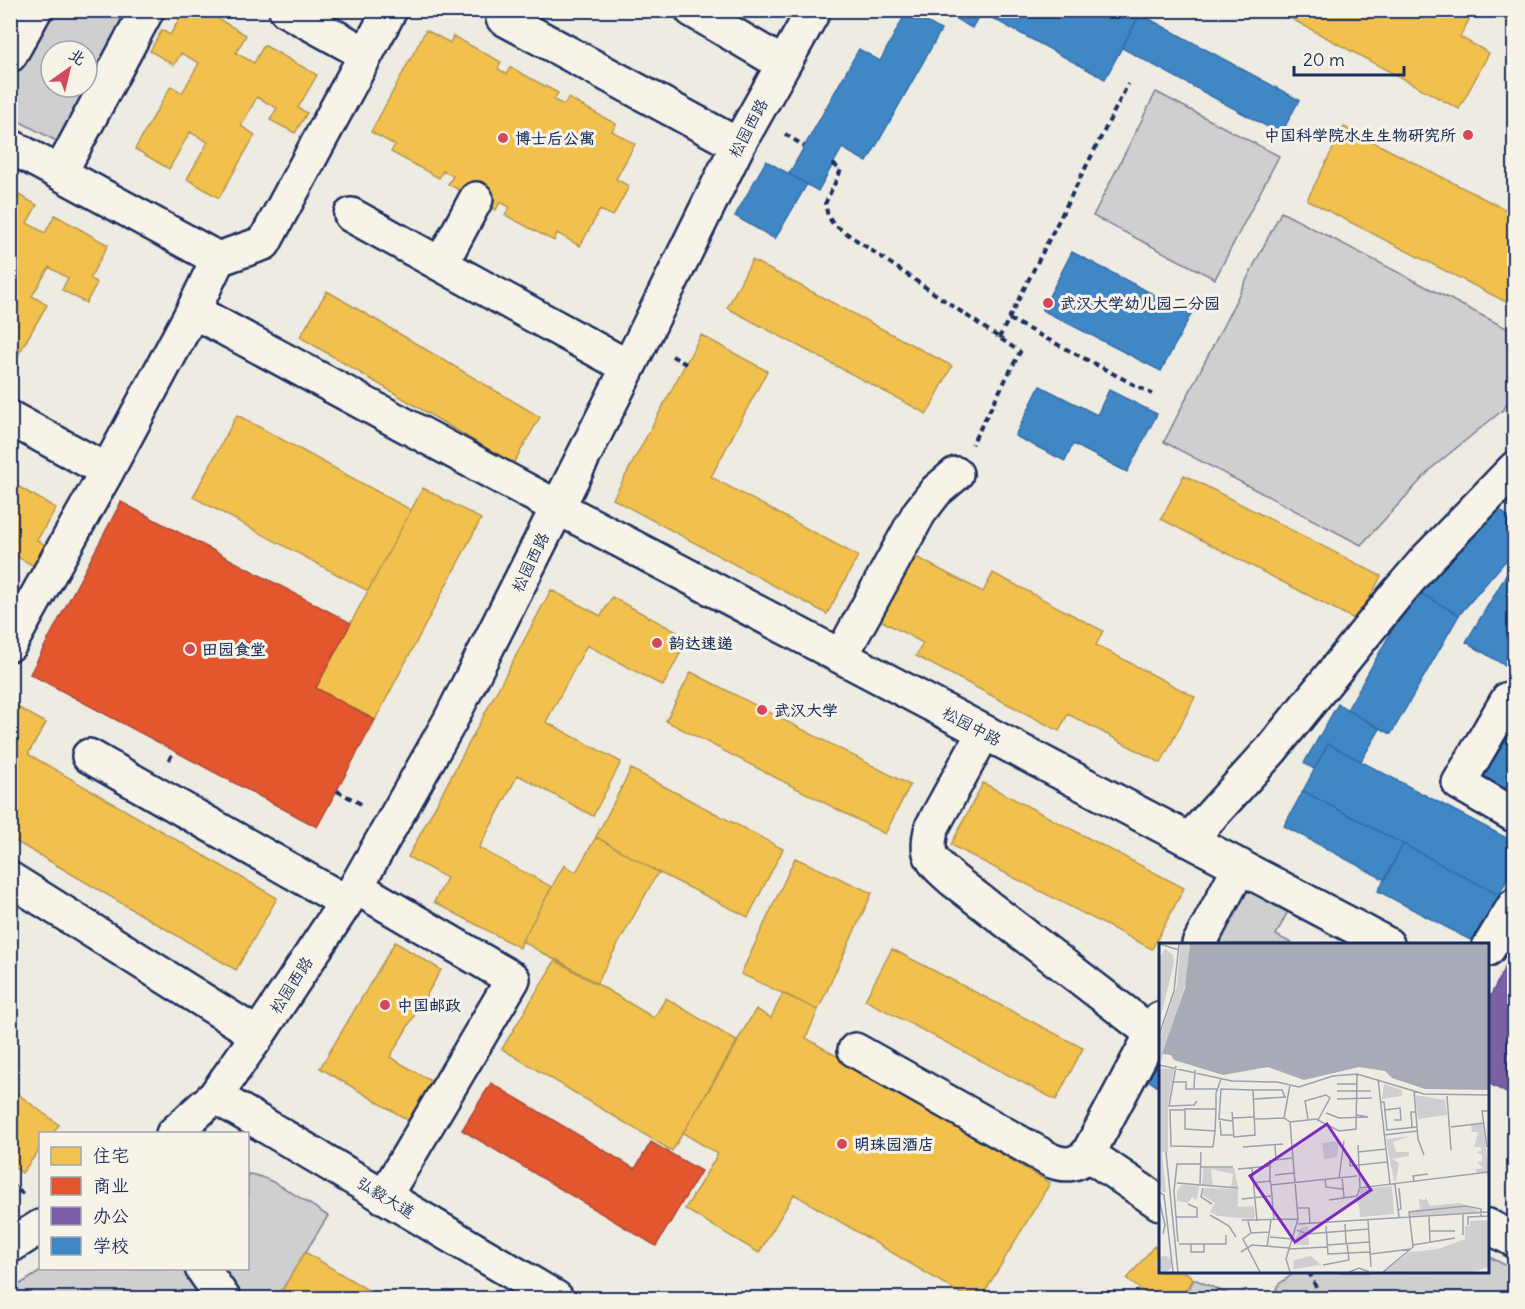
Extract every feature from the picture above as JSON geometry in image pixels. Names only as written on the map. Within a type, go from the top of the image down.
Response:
[{"type":"street","points":[[10,56],[34,10]]},
{"type":"street","points":[[60,173],[147,10]]},
{"type":"street","points":[[286,10],[366,54]]},
{"type":"street","points":[[10,644],[107,471],[193,311],[218,259],[264,243],[390,10]]},
{"type":"street","points":[[507,10],[503,18],[738,145]]},
{"type":"street","points":[[692,10],[783,64]]},
{"type":"street","name":"松园西路","points":[[175,1132],[215,1096],[258,1035],[351,894],[450,721],[738,145],[814,10]]},
{"type":"street","points":[[10,146],[218,259]]},
{"type":"street","points":[[441,264],[476,199]]},
{"type":"street","points":[[351,215],[628,367]]},
{"type":"street","name":"松园中路","points":[[193,311],[557,507],[1384,943]]},
{"type":"street","points":[[10,418],[107,471]]},
{"type":"street","points":[[1189,840],[1271,750],[1425,561],[1515,469]]},
{"type":"street","points":[[841,656],[920,513],[936,491],[956,474]]},
{"type":"street","points":[[1508,699],[1460,783],[1515,814]]},
{"type":"street","points":[[855,1050],[1052,1161],[1069,1165],[1088,1154],[1157,1027],[953,880],[929,854],[928,841],[932,827],[984,732]]},
{"type":"street","points":[[89,756],[513,979],[384,1197]]},
{"type":"street","points":[[1200,943],[1240,866]]},
{"type":"street","points":[[10,879],[258,1035]]},
{"type":"street","points":[[1489,947],[1515,906]]},
{"type":"street","name":"弘毅大道","points":[[215,1096],[556,1299]]},
{"type":"street","points":[[1088,1154],[1159,1202]]},
{"type":"street","points":[[1489,1227],[1515,1240]]},
{"type":"street","points":[[10,1246],[39,1228]]},
{"type":"street","points":[[203,1270],[223,1299]]},
{"type":"path","points":[[999,338],[1128,84]]},
{"type":"path","points":[[833,164],[842,170],[825,204],[833,224],[1020,352],[956,474]]},
{"type":"path","points":[[1009,319],[1152,394]]},
{"type":"path","points":[[1309,1273],[1321,1299]]},
{"type":"shaded area","points":[[46,11],[134,11],[99,76],[99,39],[39,39],[39,99],[86,99],[62,144],[11,117],[11,76]]},
{"type":"shaded area","points":[[1156,92],[1279,156],[1215,279],[1093,216]]},
{"type":"shaded area","points":[[1281,212],[1514,332],[1514,388],[1504,409],[1433,467],[1361,545],[1164,442]]},
{"type":"shaded area","points":[[1242,885],[1289,909],[1276,935],[1291,943],[1211,943]]},
{"type":"shaded area","points":[[249,1174],[277,1184],[328,1216],[277,1298],[11,1298],[11,1290],[42,1270],[249,1270]]},
{"type":"shaded area","points":[[1489,1257],[1514,1270],[1514,1298],[1272,1298],[1279,1284],[1295,1273],[1489,1273]]},
{"type":"shaded area","points":[[1194,1279],[1237,1298],[1184,1298]]},
{"type":"building: 住宅","points":[[185,10],[203,10],[246,35],[236,53],[254,63],[264,45],[317,75],[298,108],[307,113],[295,133],[270,120],[277,108],[257,97],[241,126],[255,135],[219,198],[187,179],[208,142],[190,132],[169,169],[135,149],[171,86],[182,93],[199,63],[181,53],[174,65],[150,51],[162,30],[170,35]]},
{"type":"building: 住宅","points":[[1275,10],[1474,10],[1460,37],[1489,53],[1459,109]]},
{"type":"building: 住宅","name":"博士后公寓","points":[[426,30],[450,43],[453,36],[501,62],[498,69],[507,74],[510,67],[558,93],[554,100],[564,105],[568,98],[616,124],[612,131],[635,144],[616,179],[629,186],[613,216],[600,210],[580,246],[557,233],[554,241],[505,215],[510,207],[500,202],[496,210],[448,184],[453,176],[443,171],[439,178],[391,152],[395,145],[371,132]]},
{"type":"building: 住宅","points":[[1344,127],[1514,214],[1514,306],[1307,200]]},
{"type":"building: 住宅","points":[[10,190],[37,205],[27,223],[45,233],[55,215],[108,245],[90,278],[97,283],[86,303],[62,290],[68,278],[49,267],[32,296],[47,305],[11,367]]},
{"type":"building: 住宅","points":[[752,260],[952,366],[927,414],[727,308]]},
{"type":"building: 住宅","points":[[327,291],[540,417],[513,464],[300,337]]},
{"type":"building: 住宅","points":[[701,335],[767,371],[711,477],[858,556],[827,614],[613,499]]},
{"type":"building: 住宅","points":[[237,415],[411,510],[368,591],[193,497]]},
{"type":"building: 住宅","points":[[1184,475],[1381,576],[1358,621],[1161,519]]},
{"type":"building: 住宅","points":[[10,482],[56,508],[37,540],[45,545],[34,566],[10,553],[16,541],[10,537]]},
{"type":"building: 住宅","points":[[423,488],[481,519],[375,720],[316,688]]},
{"type":"building: 住宅","points":[[914,556],[983,592],[993,573],[1103,631],[1096,645],[1195,697],[1161,763],[1068,714],[1059,731],[916,656],[923,643],[880,620]]},
{"type":"building: 住宅","points":[[551,590],[601,616],[612,597],[688,638],[663,686],[587,645],[546,722],[621,762],[593,816],[518,775],[479,848],[552,887],[520,948],[434,902],[447,878],[408,857]]},
{"type":"building: 住宅","points":[[691,672],[910,785],[885,834],[666,721]]},
{"type":"building: 住宅","points":[[10,703],[46,723],[28,754],[277,898],[236,970],[10,838]]},
{"type":"building: 住宅","points":[[631,769],[783,849],[748,917],[658,872],[596,837]]},
{"type":"building: 住宅","points":[[983,783],[1184,888],[1152,949],[951,845]]},
{"type":"building: 住宅","points":[[596,837],[658,872],[596,984],[522,941],[564,865],[576,872]]},
{"type":"building: 住宅","points":[[795,858],[872,893],[818,1010],[741,974]]},
{"type":"building: 住宅","points":[[395,942],[441,970],[390,1057],[441,1087],[418,1126],[320,1068]]},
{"type":"building: 住宅","points":[[892,949],[1083,1048],[1056,1100],[865,1000]]},
{"type":"building: 住宅","points":[[556,959],[654,1018],[666,998],[738,1042],[672,1151],[502,1049]]},
{"type":"building: 住宅","name":"明珠园酒店","points":[[783,993],[818,1010],[806,1038],[1050,1183],[981,1298],[968,1298],[794,1194],[759,1253],[685,1209],[718,1154],[683,1133],[756,1009],[771,1018]]},
{"type":"building: 住宅","points":[[10,1088],[59,1125],[54,1132],[39,1132],[39,1150],[22,1173],[10,1164]]},
{"type":"building: 住宅","points":[[1154,1246],[1159,1250],[1159,1273],[1187,1273],[1194,1279],[1179,1298],[1151,1298],[1127,1279]]},
{"type":"building: 住宅","points":[[305,1252],[381,1298],[278,1297]]},
{"type":"building: 商业","name":"田园食堂","points":[[121,502],[351,623],[316,688],[375,720],[317,827],[30,674]]},
{"type":"building: 商业","points":[[491,1083],[635,1169],[651,1142],[701,1171],[656,1246],[462,1130]]},
{"type":"building: 办公","points":[[1514,949],[1514,1097],[1489,1084],[1489,999]]},
{"type":"building: 学校","points":[[940,10],[1142,10],[1105,79],[981,12],[972,28]]},
{"type":"building: 学校","points":[[907,11],[941,30],[867,162],[842,148],[818,191],[789,174],[859,49],[880,61]]},
{"type":"building: 学校","points":[[1140,14],[1299,100],[1281,134],[1122,48]]},
{"type":"building: 学校","points":[[766,161],[807,184],[775,239],[735,216]]},
{"type":"building: 学校","points":[[1072,252],[1191,314],[1161,371],[1042,310]]},
{"type":"building: 学校","points":[[1040,386],[1097,415],[1109,390],[1157,414],[1127,472],[1073,444],[1065,461],[1015,436]]},
{"type":"building: 学校","points":[[1492,503],[1514,522],[1514,551],[1459,615],[1415,590]]},
{"type":"building: 学校","points":[[1514,562],[1514,671],[1466,642]]},
{"type":"building: 学校","points":[[1415,590],[1459,615],[1391,734],[1347,710]]},
{"type":"building: 学校","points":[[1338,704],[1380,729],[1361,761],[1328,744],[1314,769],[1304,763]]},
{"type":"building: 学校","points":[[1514,722],[1514,802],[1481,782]]},
{"type":"building: 学校","points":[[1328,744],[1514,842],[1514,865],[1499,895],[1303,791]]},
{"type":"building: 学校","points":[[1303,791],[1403,844],[1385,880],[1284,826]]},
{"type":"building: 学校","points":[[1403,844],[1499,895],[1474,942],[1378,891]]},
{"type":"building: 学校","points":[[1159,1062],[1159,1087],[1148,1080]]},
{"type":"place","name":"中国科学院水生生物研究所","points":[[1468,135]]},
{"type":"place","name":"博士后公寓","points":[[503,138]]},
{"type":"place","name":"武汉大学幼儿园二分园","points":[[1048,303]]},
{"type":"place","name":"韵达速递","points":[[657,643]]},
{"type":"place","name":"田园食堂","points":[[190,649]]},
{"type":"place","name":"武汉大学","points":[[762,710]]},
{"type":"place","name":"中国邮政","points":[[385,1005]]},
{"type":"place","name":"明珠园酒店","points":[[842,1144]]}]
